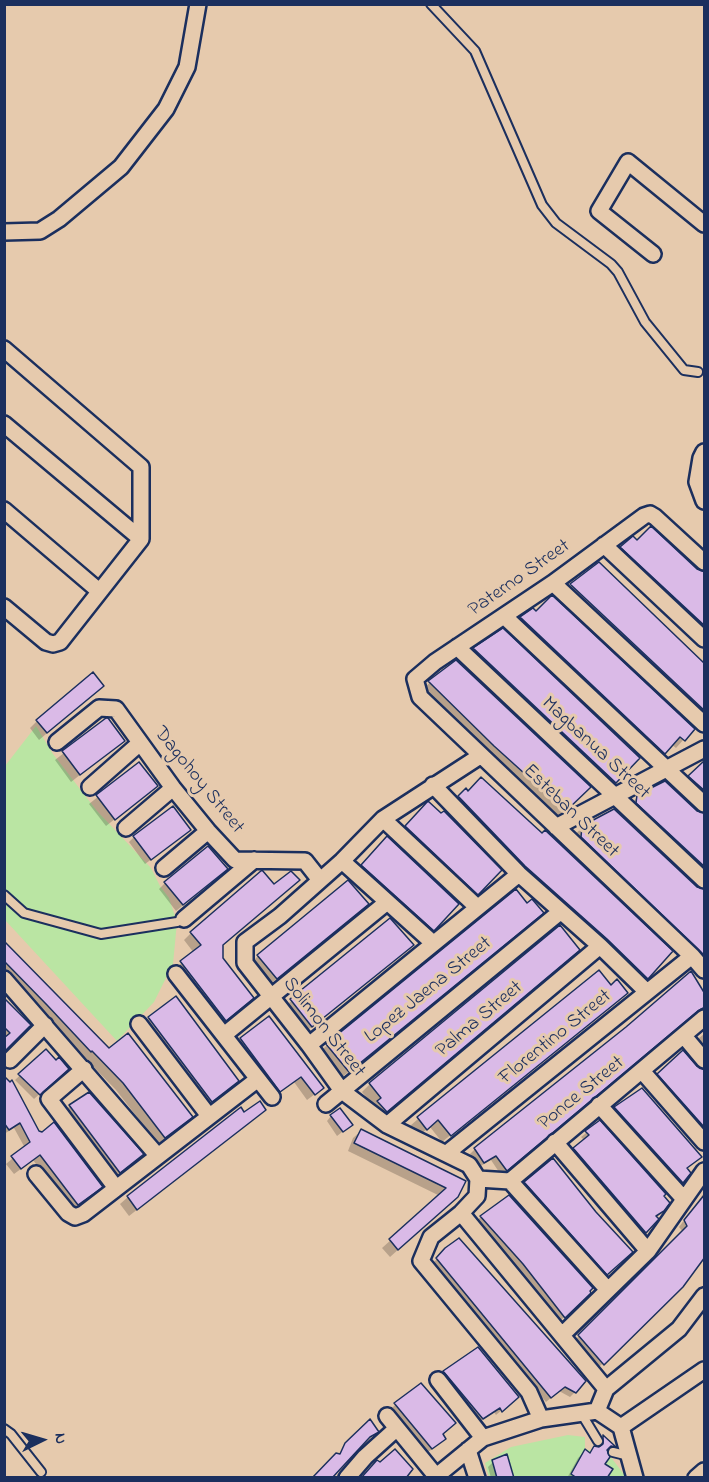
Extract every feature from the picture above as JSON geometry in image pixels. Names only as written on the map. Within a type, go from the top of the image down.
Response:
[{"type":"street","points":[[4,232],[40,231],[59,219],[122,167],[166,109],[187,67],[198,4]]},
{"type":"street","points":[[653,254],[599,211],[628,162],[705,224]]},
{"type":"street","points":[[4,349],[141,467],[141,539],[60,642],[53,644],[46,642],[4,607]]},
{"type":"street","points":[[4,424],[141,539]]},
{"type":"street","points":[[705,452],[701,458],[697,482],[705,501]]},
{"type":"street","points":[[4,510],[99,591]]},
{"type":"street","name":"Paterno Street","points":[[415,679],[435,662],[553,583],[644,516],[650,514],[655,517],[705,562]]},
{"type":"street","points":[[604,545],[705,639]]},
{"type":"street","points":[[553,583],[705,724]]},
{"type":"street","points":[[504,616],[705,804]]},
{"type":"street","name":"Magbanua Street","points":[[458,647],[705,880]]},
{"type":"street","name":"Esteban Street","points":[[415,679],[420,697],[705,970]]},
{"type":"street","name":"Dagohoy Street","points":[[57,742],[99,708],[116,709],[173,788],[235,860],[305,861],[320,880]]},
{"type":"street","points":[[90,787],[140,743]]},
{"type":"street","points":[[556,826],[705,749]]},
{"type":"street","name":"Solimon Street","points":[[478,1179],[469,1165],[387,1125],[342,1091],[245,963],[245,942],[280,916],[342,861],[383,819],[480,756]]},
{"type":"street","points":[[433,785],[519,874],[600,946],[646,991]]},
{"type":"street","points":[[126,828],[173,788]]},
{"type":"street","points":[[383,819],[477,907]]},
{"type":"street","points":[[164,868],[208,831]]},
{"type":"street","points":[[184,918],[255,860]]},
{"type":"street","points":[[342,861],[433,943]]},
{"type":"street","points":[[309,1045],[519,874]]},
{"type":"street","points":[[224,1035],[386,903]]},
{"type":"street","name":"Lopez Jaena Street","points":[[326,1104],[560,912]]},
{"type":"street","name":"Palma Street","points":[[387,1125],[600,946]]},
{"type":"street","name":"Florentino Street","points":[[447,1153],[692,956]]},
{"type":"street","points":[[176,974],[272,1097]]},
{"type":"street","points":[[4,979],[157,1155]]},
{"type":"street","name":"Ponce Street","points":[[510,1181],[705,1018]]},
{"type":"street","points":[[139,1024],[209,1116]]},
{"type":"street","points":[[10,1060],[45,1025]]},
{"type":"street","points":[[684,1036],[705,1060]]},
{"type":"street","points":[[84,1069],[49,1099],[116,1188]]},
{"type":"street","points":[[642,1071],[705,1142]]},
{"type":"street","points":[[36,1174],[68,1213],[75,1217],[83,1214],[258,1079]]},
{"type":"street","points":[[599,1105],[684,1200]]},
{"type":"street","points":[[555,1142],[648,1251]]},
{"type":"street","points":[[562,1335],[648,1251],[705,1171]]},
{"type":"street","points":[[541,1419],[530,1392],[421,1262],[431,1237],[461,1213],[477,1196],[478,1179],[510,1181],[608,1290]]},
{"type":"street","points":[[461,1213],[606,1389]]},
{"type":"street","points":[[597,1411],[606,1389],[679,1329],[705,1296]]},
{"type":"street","points":[[621,1427],[705,1370]]},
{"type":"street","points":[[438,1380],[483,1438]]},
{"type":"street","points":[[387,1416],[435,1477],[483,1438],[541,1419],[597,1411],[621,1427],[636,1478]]},
{"type":"street","points":[[347,1478],[365,1457],[396,1429]]},
{"type":"street","points":[[468,1450],[477,1478]]},
{"type":"street","points":[[696,1478],[705,1471]]},
{"type":"lane","points":[[431,4],[475,51],[542,205],[556,223],[611,264],[618,272],[645,322],[684,370],[698,372]]},
{"type":"lane","points":[[4,895],[24,913],[101,934],[177,922],[184,918]]},
{"type":"lane","points":[[581,1413],[598,1441]]},
{"type":"lane","points":[[4,1429],[11,1434],[41,1472]]},
{"type":"lane","points":[[613,1452],[629,1456]]},
{"type":"green space","points":[[36,726],[53,754],[97,811],[151,868],[169,898],[177,922],[173,964],[154,1002],[117,1041],[5,920],[5,766]]},
{"type":"green space","points":[[568,1435],[585,1437],[585,1449],[610,1456],[626,1477],[489,1477],[485,1463],[511,1447]]},
{"type":"building","points":[[651,526],[697,569],[705,572],[705,626],[620,547],[633,536],[637,540]]},
{"type":"building","points":[[599,562],[705,664],[705,711],[570,584]]},
{"type":"building","points":[[552,595],[695,729],[685,741],[680,737],[665,754],[520,617],[533,608],[536,611]]},
{"type":"building","points":[[503,628],[640,758],[616,783],[473,648]]},
{"type":"building","points":[[456,660],[591,787],[566,811],[494,746],[428,681]]},
{"type":"building","points":[[93,672],[104,686],[47,733],[36,720]]},
{"type":"building","points":[[106,718],[125,741],[80,775],[62,751]]},
{"type":"building","points":[[705,760],[705,791],[688,776]]},
{"type":"building","points":[[139,762],[158,786],[115,820],[96,795]]},
{"type":"building","points":[[481,777],[542,833],[545,830],[673,951],[648,979],[525,866],[458,796],[466,788],[468,791]]},
{"type":"building","points":[[665,781],[697,811],[705,813],[705,867],[636,803],[637,795]]},
{"type":"building","points":[[428,801],[441,813],[444,811],[502,870],[478,895],[405,826]]},
{"type":"building","points":[[173,806],[191,830],[151,860],[133,836]]},
{"type":"building","points":[[614,809],[697,887],[705,889],[705,956],[581,837],[582,826]]},
{"type":"building","points":[[387,836],[459,904],[434,931],[361,865]]},
{"type":"building","points":[[208,846],[228,869],[183,905],[164,882]]},
{"type":"building","points":[[262,870],[274,884],[291,871],[300,880],[223,945],[223,958],[254,998],[226,1021],[180,961],[201,945],[190,932]]},
{"type":"building","points":[[348,880],[369,904],[277,979],[257,955]]},
{"type":"building","points":[[516,889],[527,903],[532,899],[544,913],[349,1072],[326,1044]]},
{"type":"building","points":[[390,918],[414,945],[312,1027],[290,999]]},
{"type":"building","points":[[560,925],[580,950],[387,1112],[377,1101],[381,1098],[369,1083]]},
{"type":"building","points":[[4,941],[109,1048],[128,1033],[193,1117],[165,1138],[123,1083],[4,961]]},
{"type":"building","points":[[599,970],[611,985],[617,979],[628,993],[451,1136],[438,1120],[427,1130],[417,1117]]},
{"type":"building","points":[[691,971],[705,994],[705,1007],[507,1171],[496,1156],[484,1163],[474,1148],[626,1027]]},
{"type":"building","points":[[176,996],[239,1081],[212,1102],[148,1017]]},
{"type":"building","points":[[4,998],[31,1025],[4,1052],[4,1038],[10,1033],[4,1027]]},
{"type":"building","points":[[269,1016],[324,1088],[315,1095],[301,1077],[280,1092],[240,1038]]},
{"type":"building","points":[[46,1049],[56,1060],[59,1057],[69,1069],[40,1095],[18,1074]]},
{"type":"building","points":[[683,1050],[697,1066],[705,1070],[705,1128],[657,1074]]},
{"type":"building","points":[[4,1076],[10,1082],[12,1080],[39,1131],[42,1132],[54,1122],[103,1187],[78,1205],[40,1155],[21,1169],[11,1156],[30,1142],[20,1123],[9,1130],[4,1123]]},
{"type":"building","points":[[642,1088],[702,1157],[687,1168],[691,1173],[683,1183],[614,1107]]},
{"type":"building","points":[[89,1092],[144,1154],[120,1173],[69,1105]]},
{"type":"building","points":[[260,1101],[266,1110],[137,1210],[127,1196],[241,1107],[244,1112]]},
{"type":"building","points":[[340,1108],[353,1125],[343,1132],[330,1115]]},
{"type":"building","points":[[600,1120],[666,1194],[664,1196],[670,1203],[656,1216],[659,1219],[646,1233],[573,1148],[589,1135],[585,1131]]},
{"type":"building","points":[[361,1129],[466,1181],[458,1197],[398,1250],[389,1239],[446,1188],[354,1143]]},
{"type":"building","points":[[553,1158],[596,1212],[633,1252],[607,1275],[524,1182]]},
{"type":"building","points":[[705,1194],[705,1257],[683,1287],[604,1365],[578,1335],[687,1226],[684,1220]]},
{"type":"building","points":[[509,1195],[593,1288],[591,1293],[565,1318],[523,1264],[480,1216]]},
{"type":"building","points":[[459,1238],[586,1381],[576,1393],[565,1387],[551,1398],[436,1258]]},
{"type":"building","points":[[478,1347],[519,1397],[502,1412],[500,1408],[483,1419],[443,1371]]},
{"type":"building","points":[[421,1383],[456,1423],[443,1434],[446,1439],[432,1449],[394,1403]]},
{"type":"building","points":[[370,1419],[379,1432],[370,1437],[332,1478],[312,1478],[336,1453],[340,1454],[345,1443]]},
{"type":"building","points":[[603,1435],[616,1447],[611,1446],[607,1450],[610,1457],[605,1464],[613,1469],[607,1478],[577,1478],[571,1474],[585,1449],[590,1453],[594,1446],[599,1447],[603,1444]]},
{"type":"building","points":[[395,1449],[413,1469],[406,1478],[361,1478],[377,1460],[380,1462]]},
{"type":"building","points":[[507,1454],[514,1478],[497,1478],[492,1460]]}]
